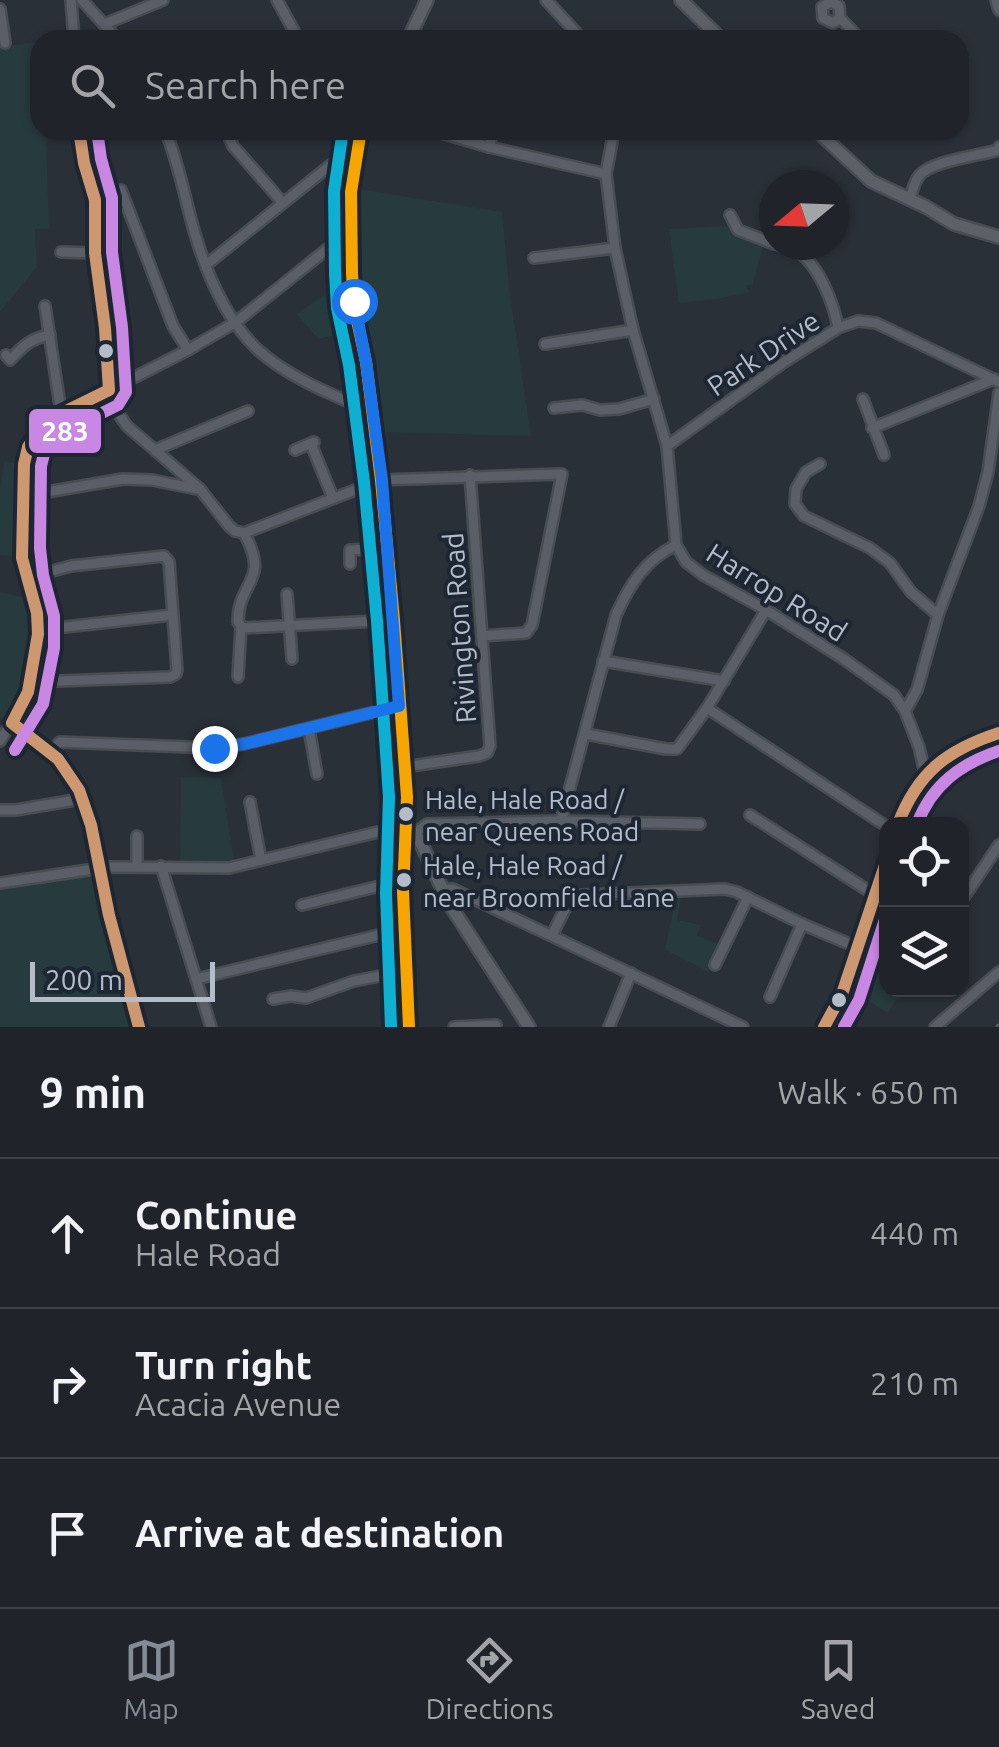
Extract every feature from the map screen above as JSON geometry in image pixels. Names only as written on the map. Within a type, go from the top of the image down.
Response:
[{"type":"main road","points":[[413,30],[428,0]]},
{"type":"main road","points":[[681,0],[695,5],[714,30]]},
{"type":"main road","points":[[358,140],[350,230],[354,306],[382,480],[410,829],[404,880],[409,1025]]},
{"type":"main road","points":[[826,140],[871,181],[954,224],[999,237]]},
{"type":"main road","points":[[901,817],[926,773],[953,750],[999,733]]},
{"type":"main road","points":[[410,829],[441,890],[529,1027]]},
{"type":"main road","points":[[824,1027],[842,994],[879,895]]},
{"type":"street","points":[[71,0],[73,30]]},
{"type":"street","points":[[82,0],[110,30]]},
{"type":"street","points":[[105,24],[163,0]]},
{"type":"street","points":[[277,0],[294,30]]},
{"type":"street","points":[[546,0],[574,30]]},
{"type":"street","points":[[996,0],[999,10]]},
{"type":"street","points":[[0,9],[5,42]]},
{"type":"street","points":[[840,18],[851,30]]},
{"type":"street","points":[[81,140],[95,200],[94,253],[109,390],[116,410],[127,426],[200,489],[229,526],[244,533],[253,549],[254,575],[239,608],[238,676]]},
{"type":"street","points":[[168,140],[220,301],[255,347],[274,362],[372,412]]},
{"type":"street","points":[[230,140],[283,203]]},
{"type":"street","points":[[465,140],[606,174]]},
{"type":"street","points":[[489,147],[490,140]]},
{"type":"street","name":"Harrop Road","points":[[612,140],[606,174],[615,248],[633,330],[667,446],[676,545],[686,562],[703,575],[844,659],[894,695],[905,711],[926,773]]},
{"type":"street","points":[[910,200],[917,178],[928,168],[978,157],[999,147]]},
{"type":"street","points":[[206,266],[342,155],[357,148]]},
{"type":"street","points":[[122,190],[173,326],[188,350]]},
{"type":"street","points":[[730,215],[738,230],[759,238]]},
{"type":"street","points":[[0,741],[24,703],[38,630],[22,550],[24,464],[28,447],[46,420],[236,322],[350,230]]},
{"type":"street","points":[[534,258],[615,248]]},
{"type":"street","points":[[61,252],[94,253]]},
{"type":"street","points":[[805,260],[819,276],[834,306],[838,328]]},
{"type":"street","points":[[45,306],[62,412]]},
{"type":"street","name":"Park Drive","points":[[667,446],[784,362],[838,328],[858,321],[876,323],[997,380]]},
{"type":"street","points":[[545,344],[633,330]]},
{"type":"street","points":[[6,355],[10,360],[26,343],[50,334]]},
{"type":"street","points":[[872,428],[997,380]]},
{"type":"street","points":[[905,711],[917,690],[938,615],[984,489],[999,393]]},
{"type":"street","points":[[554,408],[582,405],[600,410],[619,409],[654,399]]},
{"type":"street","points":[[863,400],[884,455]]},
{"type":"street","points":[[155,450],[248,411]]},
{"type":"street","points":[[295,450],[313,443],[333,498]]},
{"type":"street","points":[[820,464],[806,472],[796,490],[795,504],[804,516],[870,548],[890,563],[911,592],[938,615]]},
{"type":"street","points":[[244,533],[382,480],[562,474],[532,625],[526,633],[482,636]]},
{"type":"street","name":"Rivington Road","points":[[404,767],[487,753],[490,746],[470,475]]},
{"type":"street","points":[[24,496],[124,478],[200,489]]},
{"type":"street","points":[[561,821],[616,615],[628,587],[647,564],[676,545]]},
{"type":"street","points":[[350,564],[350,550],[386,548]]},
{"type":"street","points":[[26,578],[71,566],[164,556],[169,562],[177,670],[174,676],[30,682]]},
{"type":"street","points":[[287,594],[292,659]]},
{"type":"street","points":[[586,734],[678,748],[766,610]]},
{"type":"street","points":[[38,630],[172,614]]},
{"type":"street","points":[[241,627],[394,620]]},
{"type":"street","points":[[603,661],[724,681]]},
{"type":"street","points":[[50,752],[60,742],[214,748],[399,706]]},
{"type":"street","points":[[706,708],[879,821]]},
{"type":"street","points":[[6,727],[50,752],[70,774],[100,869],[139,1027]]},
{"type":"street","points":[[309,729],[317,774]]},
{"type":"street","points":[[0,810],[81,800]]},
{"type":"street","points":[[250,802],[261,860]]},
{"type":"street","points":[[750,815],[879,891]]},
{"type":"street","points":[[0,884],[137,866],[229,868],[426,824],[700,824]]},
{"type":"street","points":[[137,836],[137,866]]},
{"type":"street","points":[[969,890],[999,845]]},
{"type":"street","points":[[162,866],[211,1027]]},
{"type":"street","points":[[302,906],[404,880]]},
{"type":"street","points":[[441,890],[450,888],[552,934],[743,1027]]},
{"type":"street","points":[[552,934],[568,903],[582,894],[725,889],[858,948]]},
{"type":"street","points":[[716,966],[748,897]]},
{"type":"street","points":[[770,996],[802,924]]},
{"type":"street","points":[[196,979],[404,929]]},
{"type":"street","points":[[273,999],[306,998],[354,981],[406,971]]},
{"type":"street","points":[[935,1027],[999,972]]},
{"type":"street","points":[[610,1027],[631,973]]},
{"type":"street","points":[[391,1027],[409,1025]]},
{"type":"street","points":[[454,1027],[496,1025]]},
{"type":"green space","points":[[30,43],[30,140],[46,140],[49,229],[35,229],[37,267],[0,312],[0,47]]},
{"type":"green space","points":[[358,189],[502,212],[531,436],[384,432],[377,372],[362,301]]},
{"type":"green space","points":[[728,226],[741,237],[759,244],[753,284],[746,286],[749,292],[679,303],[669,229]]},
{"type":"green space","points":[[349,294],[356,331],[318,339],[297,314],[322,296]]},
{"type":"green space","points":[[4,461],[20,464],[12,556],[0,555]]},
{"type":"green space","points":[[0,592],[24,598],[30,647],[22,689],[12,709],[0,718]]},
{"type":"green space","points":[[181,777],[221,778],[234,862],[180,861]]},
{"type":"green space","points":[[96,873],[99,918],[131,1027],[0,1027],[0,886]]},
{"type":"green space","points":[[676,897],[681,897],[677,920],[701,925],[697,935],[719,945],[707,971],[665,950]]},
{"type":"green space","points":[[871,967],[879,972],[879,997],[898,997],[888,1013],[855,993]]},
{"type":"railway","points":[[996,1027],[999,1024]]},
{"type":"transit line","points":[[81,140],[95,200],[95,253],[109,390],[46,421],[28,447],[24,464],[22,558],[37,613],[38,634],[28,692],[12,723],[58,759],[79,790],[91,825],[109,915],[139,1027]]},
{"type":"transit line","name":"283","points":[[15,750],[43,704],[54,648],[54,616],[40,548],[44,454],[58,435],[118,405],[126,392],[112,252],[112,198],[98,140]]},
{"type":"transit line","points":[[342,140],[334,191],[335,274],[364,482],[377,621],[389,797],[386,893],[391,1027]]},
{"type":"transit line","points":[[359,140],[351,192],[352,273],[381,480],[394,620],[407,797],[403,892],[409,1027]]},
{"type":"transit line","points":[[901,817],[915,790],[936,765],[964,747],[999,733]]},
{"type":"transit line","name":"283","points":[[920,817],[949,778],[972,762],[999,751]]},
{"type":"transit line","points":[[824,1027],[842,994],[879,883]]},
{"type":"transit line","name":"283","points":[[844,1027],[859,1000],[879,938]]},
{"type":"place","name":"Hale, Hale Road / near Queens Road","points":[[406,814]]},
{"type":"place","name":"Hale, Hale Road / near Broomfield Lane","points":[[404,880]]},
{"type":"route","points":[[214,748],[399,706],[382,480],[354,301]]}]
